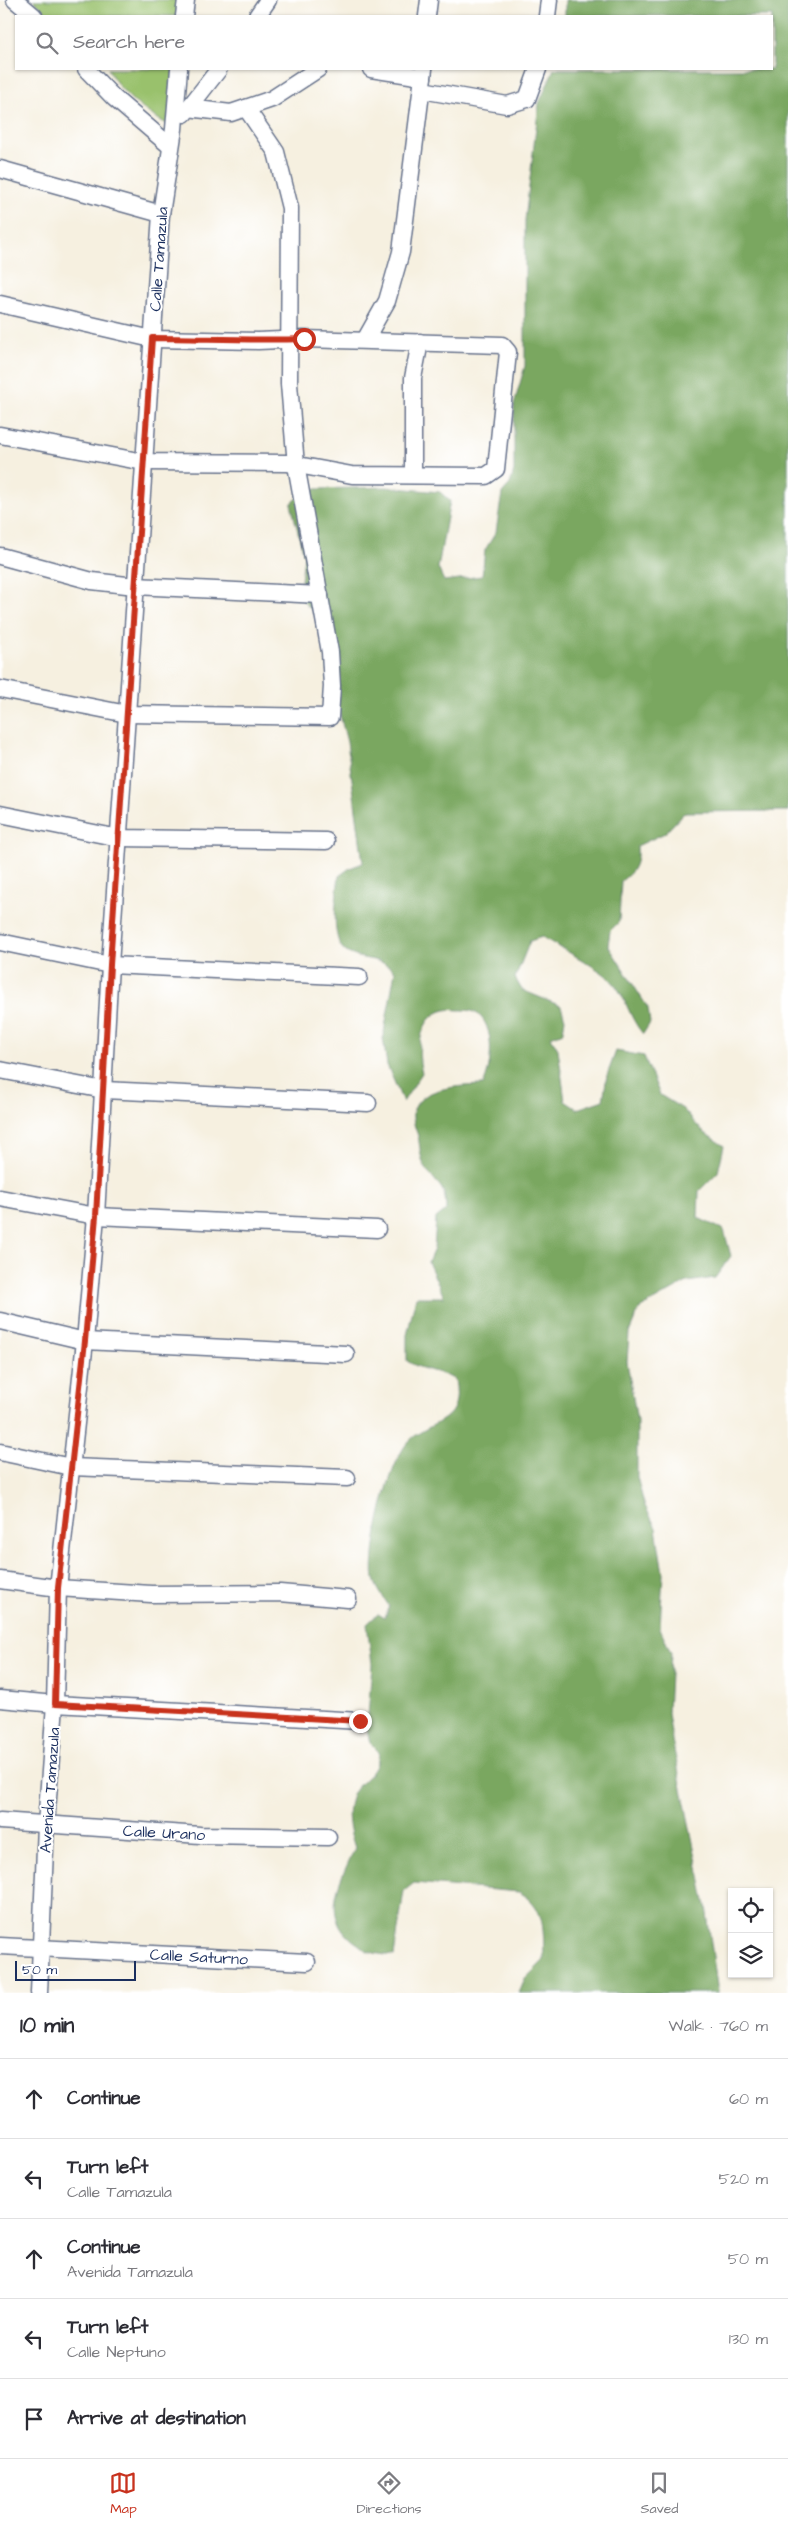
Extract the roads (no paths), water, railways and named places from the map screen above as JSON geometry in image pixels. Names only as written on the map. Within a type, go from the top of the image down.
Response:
[{"type":"street","points":[[15,0],[33,15]]},
{"type":"street","points":[[184,15],[186,0]]},
{"type":"street","points":[[258,15],[268,0]]},
{"type":"street","points":[[428,15],[429,0]]},
{"type":"street","points":[[546,15],[549,0]]},
{"type":"street","points":[[87,70],[114,98],[170,146]]},
{"type":"street","name":"Calle Tamazula","points":[[58,1588],[85,1341],[96,1216],[110,965],[152,338],[161,214],[174,129],[179,70]]},
{"type":"street","points":[[174,129],[218,70]]},
{"type":"street","points":[[188,108],[231,113],[272,99],[316,70]]},
{"type":"street","points":[[376,70],[423,79],[507,106],[527,100],[538,70]]},
{"type":"street","points":[[365,340],[380,317],[397,270],[423,79]]},
{"type":"street","points":[[0,689],[127,714],[330,717],[332,686],[330,652],[296,465],[289,384],[291,339],[290,208],[276,152],[246,108]]},
{"type":"street","points":[[0,169],[161,214]]},
{"type":"street","points":[[0,304],[152,338],[365,340],[502,345],[508,352],[496,469],[486,476],[342,474],[296,465],[144,462],[0,435]]},
{"type":"street","points":[[413,475],[413,378],[420,342]]},
{"type":"street","points":[[0,556],[92,581],[135,586],[320,595]]},
{"type":"street","points":[[0,814],[119,838],[326,841]]},
{"type":"street","points":[[0,942],[110,965],[359,977]]},
{"type":"street","points":[[0,1070],[104,1090],[368,1103]]},
{"type":"street","points":[[0,1198],[96,1216],[377,1229]]},
{"type":"street","points":[[0,1321],[85,1341],[346,1354]]},
{"type":"street","points":[[0,1452],[70,1467],[348,1478]]},
{"type":"street","points":[[0,1580],[58,1588],[177,1595],[290,1594],[348,1599]]},
{"type":"street","name":"Avenida Tamazula","points":[[39,1993],[46,1825],[55,1704],[58,1588]]},
{"type":"street","points":[[0,1699],[55,1704],[360,1721]]},
{"type":"street","name":"Calle Urano","points":[[0,1821],[200,1835],[328,1837]]},
{"type":"street","name":"Calle Saturno","points":[[0,1946],[164,1953],[307,1962]]}]
